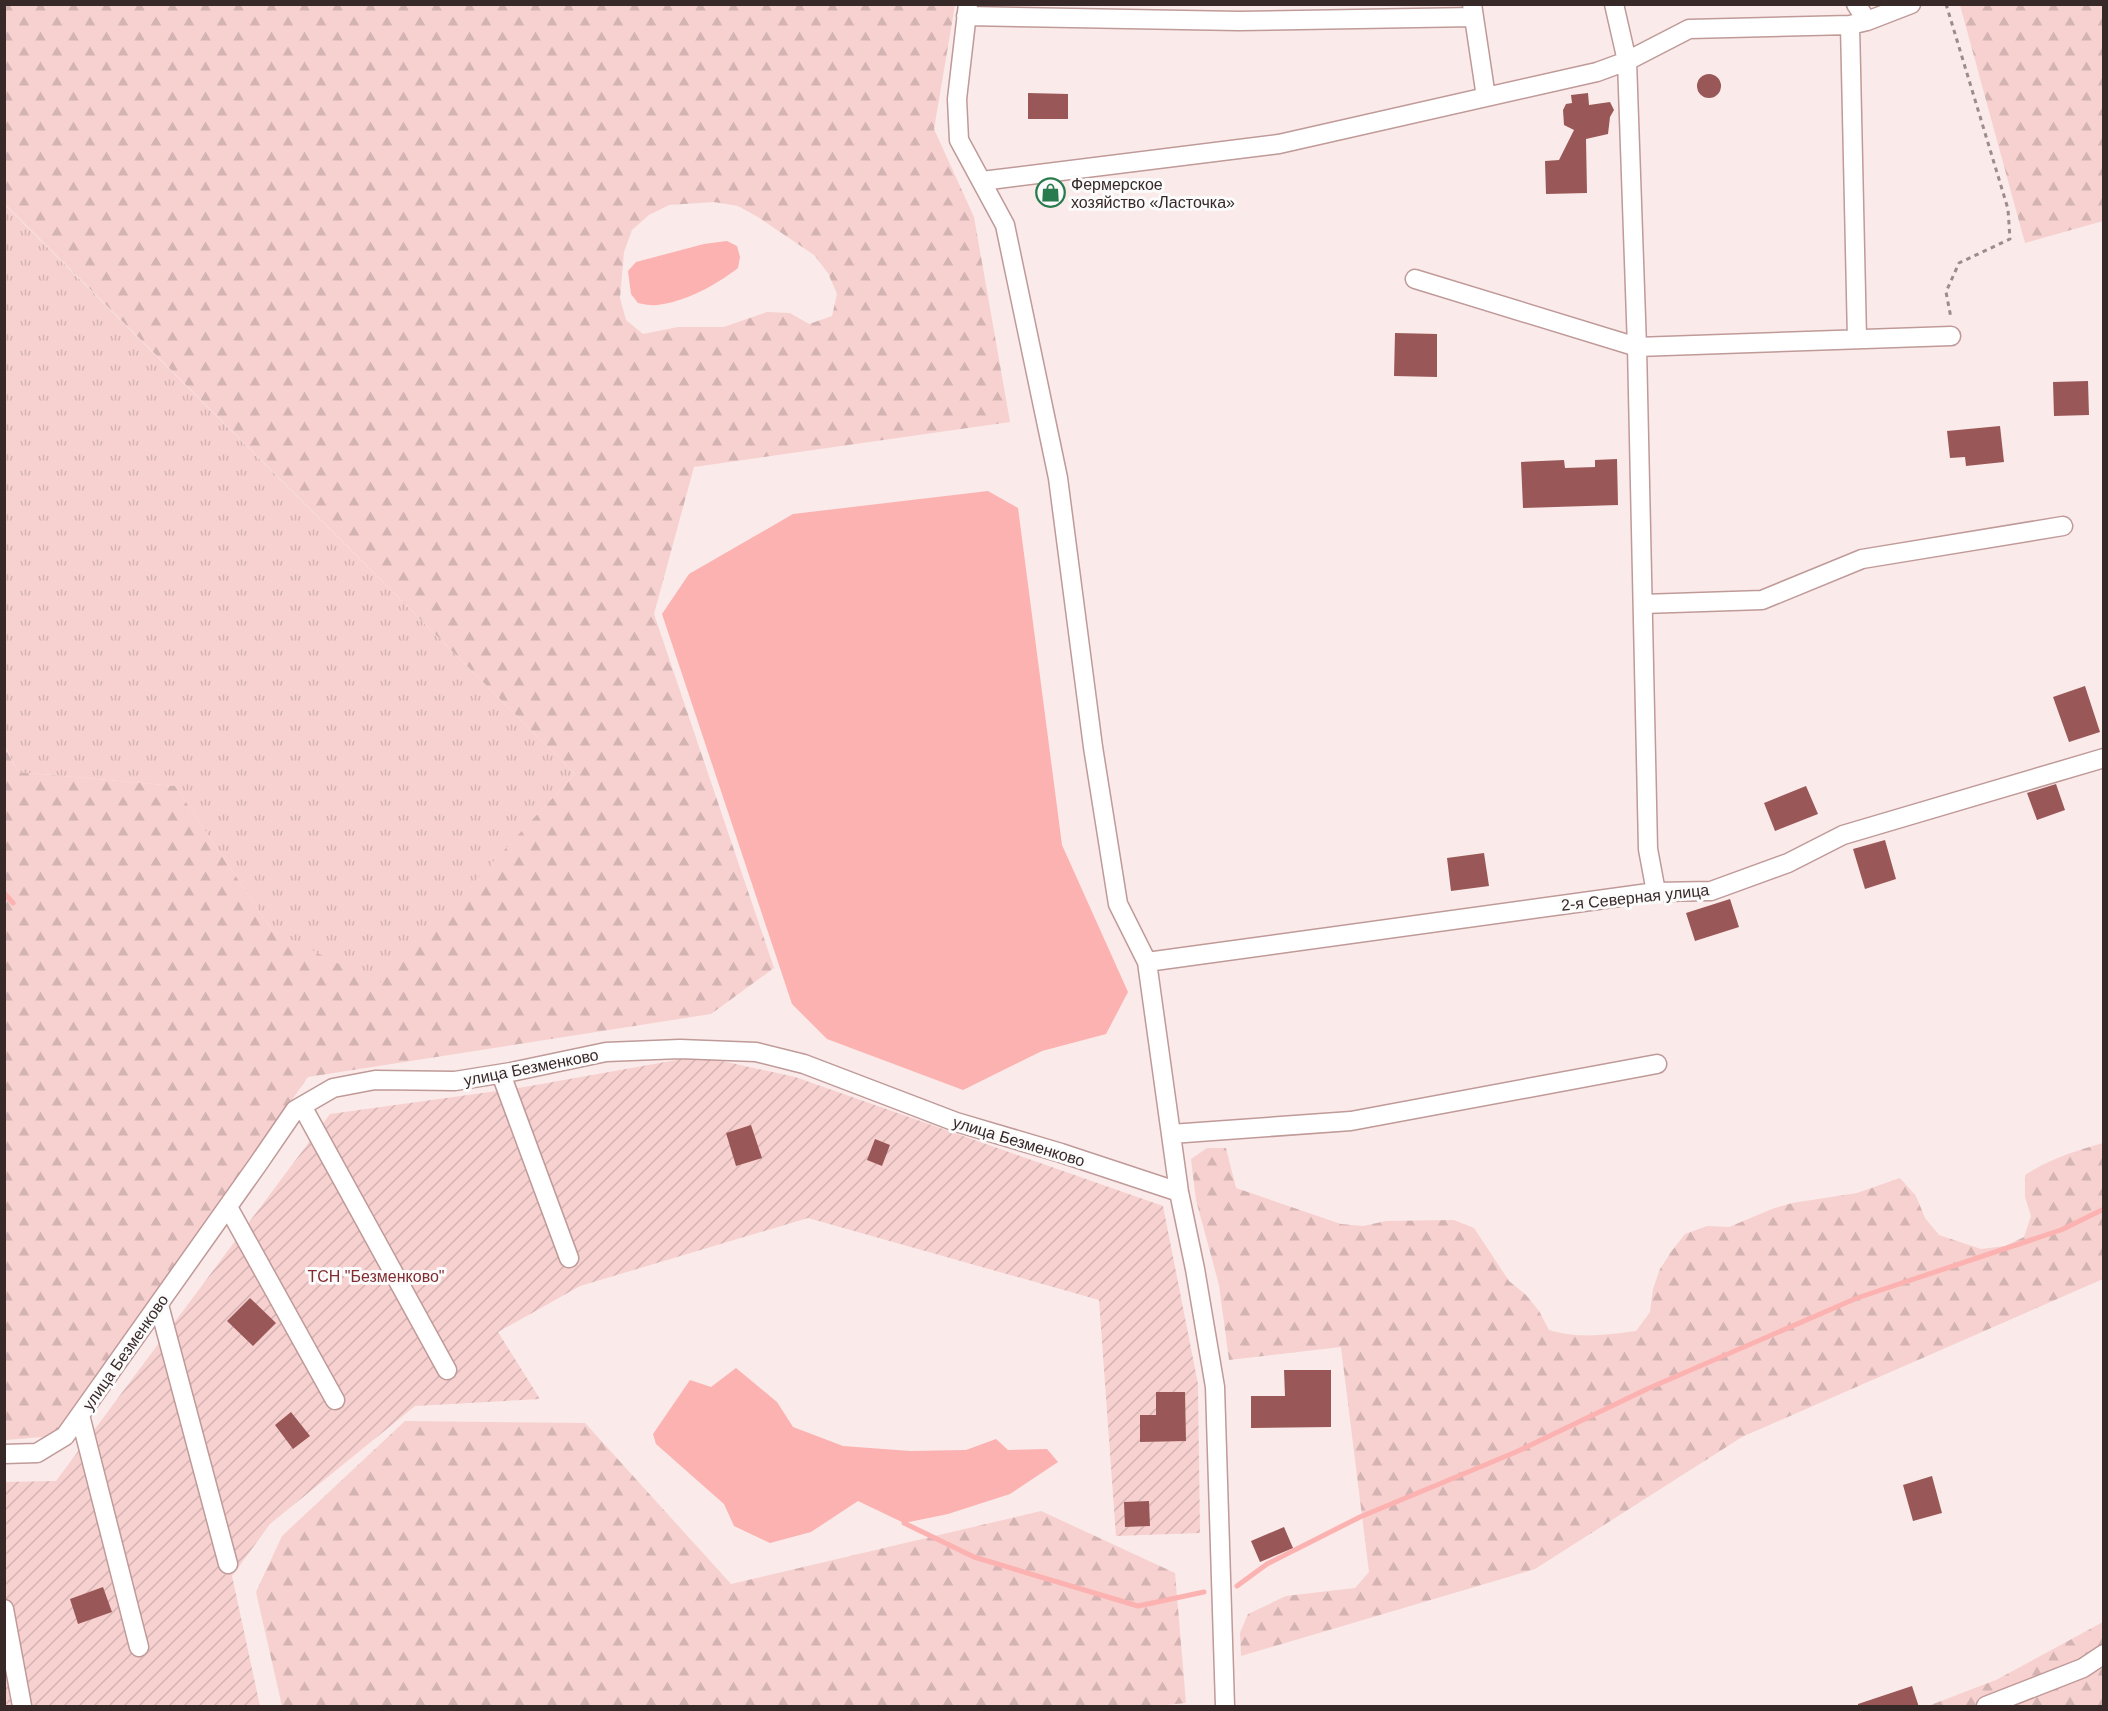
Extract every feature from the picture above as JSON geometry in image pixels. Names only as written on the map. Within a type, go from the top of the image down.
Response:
[{"type":"street","points":[[1614,4],[1627,61],[1637,347],[1648,849],[1656,892]]},
{"type":"street","points":[[1856,4],[1858,23],[1857,339]]},
{"type":"street","points":[[982,181],[1279,144],[1597,72],[1627,61],[1689,29],[1858,23],[1911,4]]},
{"type":"street","points":[[1225,1707],[1215,1387],[1179,1192],[1147,962],[1118,904],[1093,747],[1058,478],[1005,225],[959,140],[957,99],[967,10],[1239,21],[1473,11],[1486,97]]},
{"type":"street","points":[[1415,279],[1637,347],[1857,339],[1951,327]]},
{"type":"street","points":[[1643,604],[1762,600],[1862,559],[2063,526]]},
{"type":"street","name":"2-я Северная улица","points":[[1147,962],[1656,892],[1711,891],[1788,863],[1843,835],[2103,758]]},
{"type":"street","name":"улица Безменково","points":[[4,1454],[37,1453],[65,1436],[295,1110],[333,1088],[375,1080],[455,1081],[501,1074],[606,1052],[680,1049],[756,1052],[804,1064],[956,1122],[1061,1153],[1179,1192]]},
{"type":"street","points":[[1171,1134],[1351,1121],[1657,1064]]},
{"type":"street","points":[[501,1074],[569,1258]]},
{"type":"street","points":[[302,1106],[447,1370]]},
{"type":"street","points":[[228,1207],[334,1401]]},
{"type":"street","points":[[159,1305],[228,1564]]},
{"type":"street","points":[[80,1415],[139,1647]]},
{"type":"street","points":[[4,1609],[22,1707]]},
{"type":"street","points":[[1986,1707],[2083,1668],[2103,1654]]},
{"type":"path","points":[[1946,4],[2008,209],[2010,239],[1959,263],[1946,292],[1951,327]]},
{"type":"green space","points":[[5,5],[955,5],[934,129],[974,217],[1010,422],[694,467],[654,614],[774,968],[711,1014],[308,1077],[55,1436],[5,1440],[4,746],[18,772],[175,786],[272,930],[379,984],[575,774],[5,204]],"holes":[[[714,202],[738,206],[814,255],[828,273],[837,294],[832,316],[809,324],[790,313],[767,312],[724,327],[678,327],[643,334],[626,320],[620,298],[624,252],[632,230],[649,215],[669,205]]]},
{"type":"green space","points":[[1960,5],[2103,5],[2103,221],[2025,243]]},
{"type":"green space","points":[[4,204],[575,774],[379,985],[272,930],[175,786],[18,772],[5,746]]},
{"type":"green space","name":"ТСН \"Безменково\"","points":[[699,1056],[795,1077],[1163,1206],[1198,1384],[1200,1533],[1116,1536],[1099,1300],[808,1218],[580,1286],[498,1332],[540,1399],[415,1406],[270,1524],[232,1576],[260,1706],[5,1706],[4,1482],[56,1481],[330,1114],[519,1088]]},
{"type":"green space","points":[[2103,1143],[2103,1279],[1742,1437],[1535,1569],[1241,1656],[1240,1633],[1248,1614],[1286,1596],[1355,1588],[1369,1572],[1341,1347],[1229,1360],[1219,1285],[1196,1200],[1191,1159],[1207,1148],[1226,1148],[1236,1188],[1341,1224],[1363,1226],[1386,1221],[1454,1220],[1474,1228],[1509,1281],[1526,1295],[1539,1311],[1549,1330],[1571,1335],[1592,1335],[1636,1331],[1650,1312],[1653,1289],[1660,1269],[1685,1234],[1707,1226],[1729,1227],[1792,1203],[1857,1193],[1900,1178],[1916,1196],[1925,1218],[1939,1235],[1981,1249],[2005,1246],[2024,1237],[2031,1216],[2025,1197],[2025,1175],[2063,1156]]},
{"type":"green space","points":[[405,1421],[585,1423],[731,1584],[1041,1511],[1175,1573],[1186,1703],[1156,1706],[282,1706],[256,1592],[282,1536]]},
{"type":"green space","points":[[2103,1622],[2103,1706],[1928,1706],[1996,1680]]},
{"type":"shaded area","points":[[727,241],[737,246],[740,257],[738,268],[720,281],[689,296],[655,305],[638,303],[631,294],[628,271],[636,262],[704,244]]},
{"type":"shaded area","points":[[988,491],[1018,508],[1062,845],[1128,992],[1106,1034],[1042,1051],[963,1090],[827,1039],[792,1004],[662,614],[689,574],[793,514]]},
{"type":"shaded area","points":[[736,1368],[777,1402],[793,1427],[843,1446],[910,1451],[966,1450],[996,1439],[1008,1450],[1047,1449],[1058,1462],[1010,1494],[948,1514],[904,1523],[858,1501],[811,1532],[770,1543],[734,1526],[724,1504],[656,1444],[653,1434],[690,1380],[711,1387]]},
{"type":"building","points":[[1709,74],[1717,78],[1721,86],[1717,94],[1709,98],[1701,94],[1697,86],[1701,78]]},
{"type":"building","points":[[1028,93],[1068,94],[1068,119],[1028,119]]},
{"type":"building","points":[[1588,93],[1589,105],[1610,102],[1614,110],[1610,117],[1608,134],[1586,139],[1587,193],[1546,194],[1545,161],[1559,160],[1574,130],[1564,125],[1563,110],[1566,104],[1572,103],[1571,95]]},
{"type":"building","points":[[1395,333],[1437,334],[1437,377],[1394,376]]},
{"type":"building","points":[[2088,381],[2089,415],[2054,416],[2053,382]]},
{"type":"building","points":[[2000,426],[2004,462],[1966,466],[1965,457],[1950,458],[1947,431]]},
{"type":"building","points":[[1617,459],[1618,505],[1523,508],[1521,462],[1564,460],[1565,468],[1595,467],[1595,460]]},
{"type":"building","points":[[2085,686],[2100,732],[2069,742],[2053,697]]},
{"type":"building","points":[[2056,784],[2065,810],[2037,820],[2027,793]]},
{"type":"building","points":[[1806,786],[1818,814],[1775,831],[1764,803]]},
{"type":"building","points":[[1885,840],[1896,879],[1865,889],[1853,849]]},
{"type":"building","points":[[1484,853],[1489,886],[1451,891],[1447,858]]},
{"type":"building","points":[[1730,899],[1739,927],[1695,941],[1686,913]]},
{"type":"building","points":[[751,1125],[762,1158],[736,1166],[726,1133]]},
{"type":"building","points":[[875,1139],[890,1145],[882,1166],[867,1160]]},
{"type":"building","points":[[250,1298],[276,1323],[253,1346],[227,1321]]},
{"type":"building","points":[[1284,1370],[1331,1370],[1331,1427],[1251,1428],[1251,1396],[1285,1396]]},
{"type":"building","points":[[1156,1392],[1185,1392],[1186,1441],[1140,1442],[1140,1415],[1156,1415]]},
{"type":"building","points":[[291,1412],[310,1436],[293,1449],[275,1425]]},
{"type":"building","points":[[1932,1476],[1942,1513],[1913,1521],[1903,1485]]},
{"type":"building","points":[[1149,1501],[1150,1526],[1125,1527],[1124,1502]]},
{"type":"building","points":[[1284,1527],[1293,1548],[1260,1562],[1251,1541]]},
{"type":"building","points":[[103,1587],[112,1612],[78,1624],[70,1599]]},
{"type":"building","points":[[1912,1686],[1919,1707],[1858,1707],[1858,1704]]},
{"type":"waterway","points":[[4,893],[13,903]]},
{"type":"waterway","points":[[1237,1586],[1267,1564],[1360,1517],[1516,1452],[1647,1389],[1857,1298],[2061,1230],[2104,1209]]},
{"type":"waterway","points":[[904,1523],[974,1557],[1138,1606],[1204,1592]]},
{"type":"place","name":"Фермерское хозяйство «Ласточка»","points":[[1050,193]]}]
